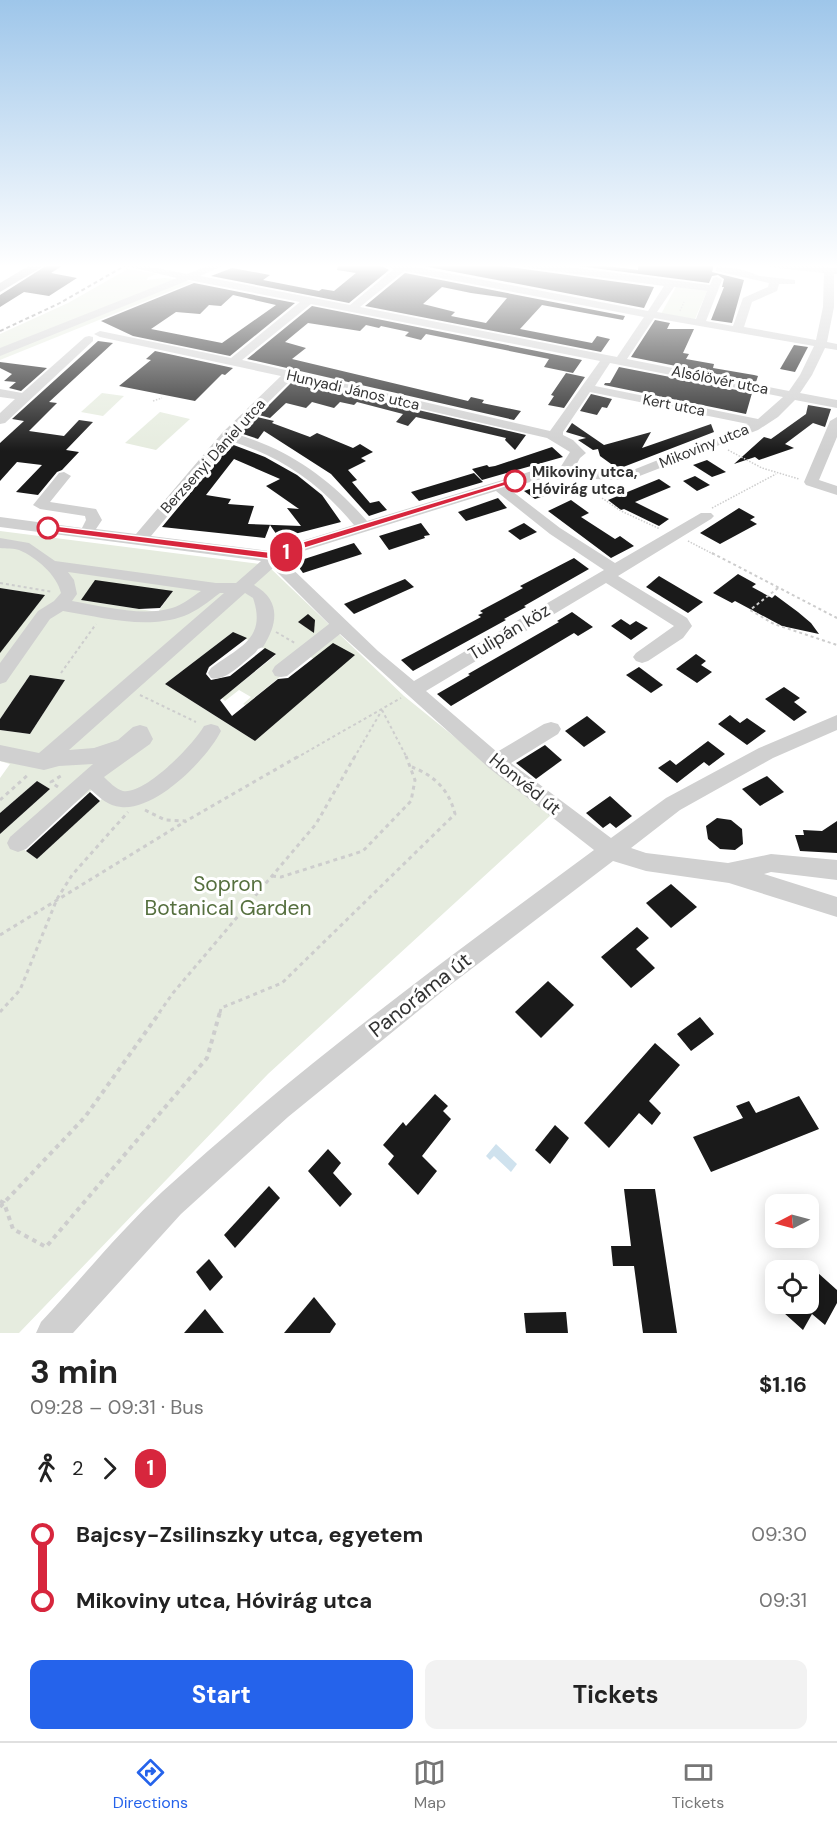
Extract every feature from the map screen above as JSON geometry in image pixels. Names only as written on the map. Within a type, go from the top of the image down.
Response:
[{"type":"street","points":[[0,352],[66,326]]},
{"type":"street","name":"Hunyadi János utca","points":[[84,326],[94,337]]},
{"type":"street","points":[[233,362],[277,326]]},
{"type":"street","name":"Alsólövér utca","points":[[442,326],[837,404]]},
{"type":"street","points":[[556,437],[556,432],[587,388],[640,326]]},
{"type":"street","points":[[720,326],[837,347]]},
{"type":"street","name":"Mikoviny utca","points":[[270,556],[537,474],[566,471],[610,476],[633,474],[760,423],[776,412],[792,394],[813,362],[828,326]]},
{"type":"street","name":"Hunyadi János utca","points":[[51,332],[94,337],[233,362],[556,437],[579,453],[574,455],[566,471]]},
{"type":"street","points":[[0,420],[94,337]]},
{"type":"street","name":"Berzsenyi Dániel utca","points":[[140,540],[227,436],[289,375]]},
{"type":"street","name":"Kert utca","points":[[587,388],[760,423]]},
{"type":"street","points":[[0,393],[24,397]]},
{"type":"street","points":[[837,421],[811,482],[837,491]]},
{"type":"street","points":[[227,436],[274,451],[301,466],[329,488],[364,528]]},
{"type":"street","points":[[64,476],[40,505],[91,512],[94,520],[86,533]]},
{"type":"street","points":[[499,486],[555,531],[681,622],[683,626],[677,634],[642,657]]},
{"type":"street","name":"Tulipán köz","points":[[413,690],[610,572],[669,533],[706,516]]},
{"type":"street","points":[[0,535],[6,523],[270,556],[269,563],[242,589],[127,686],[44,762]]},
{"type":"street","points":[[0,543],[23,546],[51,565],[66,580],[65,600]]},
{"type":"street","name":"Honvéd út","points":[[270,556],[339,625],[496,762],[611,851],[646,862],[729,873],[837,907]]},
{"type":"street","points":[[51,565],[216,588],[248,588],[260,595],[267,614],[266,627],[253,646],[217,673]]},
{"type":"street","points":[[65,600],[106,611],[156,616],[173,614],[191,606],[216,588]]},
{"type":"street","points":[[0,677],[6,659],[44,615],[65,600]]},
{"type":"street","points":[[281,671],[339,625]]},
{"type":"street","name":"Panoráma út","points":[[52,1333],[171,1204],[279,1108],[440,978],[673,804],[766,753],[837,722]]},
{"type":"street","points":[[80,773],[117,799],[128,800],[144,795],[202,746],[203,727]]},
{"type":"street","points":[[496,762],[551,729]]},
{"type":"street","points":[[0,753],[44,762],[110,752],[125,745],[140,732],[143,739],[136,746],[80,773],[70,794],[18,843]]},
{"type":"street","points":[[729,873],[771,863],[837,870]]},
{"type":"path","points":[[153,401],[162,398]]},
{"type":"path","points":[[714,441],[744,461],[777,474],[811,482]]},
{"type":"path","points":[[706,516],[701,513],[777,474]]},
{"type":"path","points":[[602,498],[621,511],[837,618]]},
{"type":"path","points":[[0,583],[65,600]]},
{"type":"path","points":[[778,588],[750,610],[774,624],[837,645]]},
{"type":"path","points":[[61,673],[106,611]]},
{"type":"path","points":[[266,627],[308,650]]},
{"type":"path","points":[[0,935],[186,821],[382,710],[413,690]]},
{"type":"path","points":[[154,705],[175,711],[203,727]]},
{"type":"path","points":[[272,876],[281,876],[363,851],[411,801],[415,780],[412,766],[382,710]]},
{"type":"path","points":[[0,1207],[2,1202],[85,1117],[173,993],[316,824],[382,710]]},
{"type":"path","points":[[0,800],[44,762]]},
{"type":"path","points":[[2,1202],[13,1229],[46,1247],[207,1058],[221,1008],[282,983],[455,814],[452,798],[444,787],[427,772],[412,766]]},
{"type":"path","points":[[70,794],[51,782],[80,773]]},
{"type":"path","points":[[0,1012],[20,990],[57,899],[72,875],[128,814],[128,800],[165,820],[186,821]]},
{"type":"green space","points":[[17,326],[84,326],[0,360],[0,334]]},
{"type":"green space","points":[[102,393],[124,396],[103,416],[81,412]]},
{"type":"green space","points":[[160,412],[190,419],[156,450],[125,443]]},
{"type":"green space","name":"Sopron Botanical Garden","points":[[0,531],[267,565],[404,696],[551,815],[268,1074],[19,1333],[0,1333],[0,834],[50,789],[37,781],[0,813],[0,778],[10,764],[0,761],[0,730],[30,734],[65,680],[30,675],[0,719],[0,652],[44,595],[0,588]],"holes":[[[172,592],[158,612],[81,600]],[[233,632],[276,655],[222,698],[225,701],[239,690],[251,697],[243,704],[245,705],[307,655],[335,671],[255,741],[165,684]],[[93,789],[104,797],[37,859],[19,846]]]},
{"type":"water","points":[[496,1144],[517,1164],[511,1172],[494,1156],[490,1160],[486,1156]]},
{"type":"building","points":[[112,326],[155,326],[151,329],[222,343],[246,326],[267,326],[230,356],[133,336]]},
{"type":"building","points":[[287,326],[304,326],[285,342],[306,348],[292,359],[468,401],[471,397],[484,400],[482,403],[521,411],[514,420],[247,359]]},
{"type":"building","points":[[329,326],[365,326],[360,331]]},
{"type":"building","points":[[382,326],[413,326],[582,360],[573,373],[544,367],[549,359],[426,334],[421,340],[405,336],[409,332]]},
{"type":"building","points":[[469,326],[523,326],[520,329],[592,343],[597,336],[610,339],[601,352]]},
{"type":"building","points":[[651,326],[694,329],[683,353],[689,354],[686,359],[714,364],[713,368],[758,376],[756,382],[631,357]]},
{"type":"building","points":[[98,341],[113,343],[49,402],[57,403],[29,431],[64,436],[79,420],[93,422],[66,450],[79,452],[62,470],[57,472],[38,495],[16,492],[42,465],[17,462],[0,481],[0,443],[24,421],[12,419]]},
{"type":"building","points":[[794,345],[808,347],[795,372],[780,369]]},
{"type":"building","points":[[155,351],[233,368],[225,375],[222,374],[195,401],[119,386],[151,360],[146,359]]},
{"type":"building","points":[[0,362],[47,368],[21,391],[9,388],[16,382],[4,381],[12,374],[0,368]]},
{"type":"building","points":[[619,367],[752,393],[746,414],[604,385],[610,383]]},
{"type":"building","points":[[566,373],[585,377],[564,408],[548,405],[554,396],[551,395]]},
{"type":"building","points":[[293,381],[526,435],[515,450],[505,440],[506,438],[416,417],[408,426],[396,422],[403,414],[357,402],[354,405],[340,402],[334,408],[312,402],[306,408],[286,403],[270,418],[259,415]]},
{"type":"building","points":[[591,394],[612,399],[607,408],[602,407],[597,415],[580,411]]},
{"type":"building","points":[[808,405],[831,409],[825,427],[813,423],[785,444],[794,448],[759,460],[755,457],[734,464],[764,437],[771,439],[806,414]]},
{"type":"building","points":[[257,417],[274,421],[272,423],[310,437],[317,433],[353,448],[360,444],[373,452],[361,458],[366,461],[348,470],[357,480],[352,482],[370,503],[379,501],[387,510],[369,516],[331,474],[264,431],[258,439],[240,433]]},
{"type":"building","points":[[572,423],[604,445],[651,432],[642,448],[711,424],[714,432],[618,469],[600,456],[598,449],[593,450],[578,440],[586,438],[566,432]]},
{"type":"building","points":[[231,444],[265,457],[297,475],[322,495],[341,522],[279,538],[270,525],[265,538],[162,527]],"holes":[[[234,459],[280,479],[266,486],[299,509],[287,508],[301,526],[248,524],[254,506],[228,504],[231,499],[206,495]]]},
{"type":"building","points":[[552,447],[563,457],[482,480],[472,469],[487,465],[495,466]]},
{"type":"building","points":[[707,460],[726,472],[712,477],[693,465]]},
{"type":"building","points":[[474,473],[483,482],[419,501],[411,492]]},
{"type":"building","points":[[695,476],[710,485],[697,491],[683,481]]},
{"type":"building","points":[[659,479],[671,487],[635,502],[669,519],[659,526],[624,509],[621,510],[608,500]]},
{"type":"building","points":[[541,485],[553,493],[535,499],[524,491]]},
{"type":"building","points":[[498,498],[507,508],[466,521],[458,512]]},
{"type":"building","points":[[571,500],[589,513],[581,517],[615,539],[620,536],[634,546],[611,558],[548,511]]},
{"type":"building","points":[[739,508],[755,517],[750,520],[757,524],[720,544],[700,533]]},
{"type":"building","points":[[421,523],[430,535],[389,550],[379,536]]},
{"type":"building","points":[[524,523],[537,532],[520,540],[508,531]]},
{"type":"building","points":[[354,543],[362,554],[303,573],[295,562]]},
{"type":"building","points":[[574,558],[589,569],[524,606],[526,607],[504,619],[506,620],[413,671],[401,660],[481,617],[478,615],[483,613],[480,611],[523,588],[520,586]]},
{"type":"building","points":[[738,574],[756,584],[752,587],[772,598],[775,595],[798,612],[811,623],[819,634],[782,626],[735,601],[732,603],[713,593]]},
{"type":"building","points":[[659,576],[703,602],[688,613],[646,587]]},
{"type":"building","points":[[405,579],[414,587],[354,614],[344,604]]},
{"type":"building","points":[[95,580],[173,591],[160,608],[139,609],[81,600]]},
{"type":"building","points":[[0,588],[45,595],[0,653]]},
{"type":"building","points":[[572,612],[593,627],[578,636],[574,633],[451,706],[437,694],[559,622],[557,621]]},
{"type":"building","points":[[308,614],[315,620],[314,633],[298,622]]},
{"type":"building","points":[[621,619],[630,625],[636,621],[648,628],[631,640],[611,626]]},
{"type":"building","points":[[233,632],[247,638],[209,667],[206,674],[211,680],[230,676],[265,648],[276,654],[220,700],[232,716],[278,679],[288,678],[333,643],[355,655],[255,741],[165,684]]},
{"type":"building","points":[[696,654],[706,661],[701,665],[712,672],[697,683],[676,669]]},
{"type":"building","points":[[639,667],[663,685],[651,693],[626,675]]},
{"type":"building","points":[[30,675],[65,680],[30,734],[0,730],[0,719]]},
{"type":"building","points":[[784,687],[800,698],[794,702],[807,712],[794,721],[765,699]]},
{"type":"building","points":[[730,715],[740,723],[747,718],[766,731],[747,745],[718,724]]},
{"type":"building","points":[[587,716],[606,732],[584,747],[565,731]]},
{"type":"building","points":[[708,741],[725,754],[709,766],[704,762],[677,783],[658,768],[670,760],[676,765]]},
{"type":"building","points":[[545,745],[562,760],[536,779],[516,763]]},
{"type":"building","points":[[767,776],[784,792],[760,806],[742,789]]},
{"type":"building","points":[[37,781],[50,789],[0,834],[0,813]]},
{"type":"building","points":[[90,792],[100,801],[37,859],[26,851]]},
{"type":"building","points":[[610,796],[632,816],[616,828],[610,823],[603,828],[586,813]]},
{"type":"building","points":[[717,818],[731,820],[742,829],[743,844],[735,850],[720,849],[708,839],[706,826]]},
{"type":"building","points":[[837,821],[837,853],[800,851],[795,835],[804,835],[803,830],[822,831]]},
{"type":"building","points":[[671,884],[697,907],[671,928],[646,903]]},
{"type":"building","points":[[637,927],[649,938],[636,949],[655,968],[631,988],[601,957]]},
{"type":"building","points":[[548,981],[574,1005],[541,1038],[515,1012]]},
{"type":"building","points":[[700,1017],[714,1034],[691,1051],[677,1034]]},
{"type":"building","points":[[655,1043],[680,1065],[649,1101],[661,1113],[652,1125],[639,1113],[609,1148],[584,1123]]},
{"type":"building","points":[[435,1094],[448,1106],[443,1111],[451,1119],[422,1156],[437,1171],[418,1195],[388,1164],[394,1156],[383,1145],[403,1122],[406,1126]]},
{"type":"building","points":[[799,1096],[819,1129],[711,1172],[693,1137],[743,1118],[736,1106],[749,1101],[756,1113]]},
{"type":"building","points":[[555,1125],[569,1138],[550,1164],[535,1150]]},
{"type":"building","points":[[328,1149],[341,1163],[333,1173],[352,1194],[340,1207],[308,1171]]},
{"type":"building","points":[[269,1186],[280,1198],[235,1248],[224,1235]]},
{"type":"building","points":[[624,1189],[655,1189],[677,1333],[643,1333],[634,1266],[613,1266],[611,1246],[631,1246]]},
{"type":"building","points":[[209,1259],[223,1277],[210,1291],[196,1272]]},
{"type":"building","points":[[819,1274],[837,1290],[837,1303],[825,1325],[812,1314],[819,1314]]},
{"type":"building","points":[[314,1297],[336,1324],[330,1333],[284,1333]]},
{"type":"building","points":[[205,1309],[224,1333],[184,1333]]},
{"type":"building","points":[[566,1312],[568,1333],[526,1333],[524,1313]]},
{"type":"building","points":[[785,1314],[812,1314],[803,1330]]},
{"type":"railway","points":[[0,331],[10,326]]},
{"type":"bus line","name":"1","points":[[48,528],[270,556],[515,481]]},
{"type":"place","name":"Mikoviny utca, Hóvirág utca","points":[[515,481]]}]
